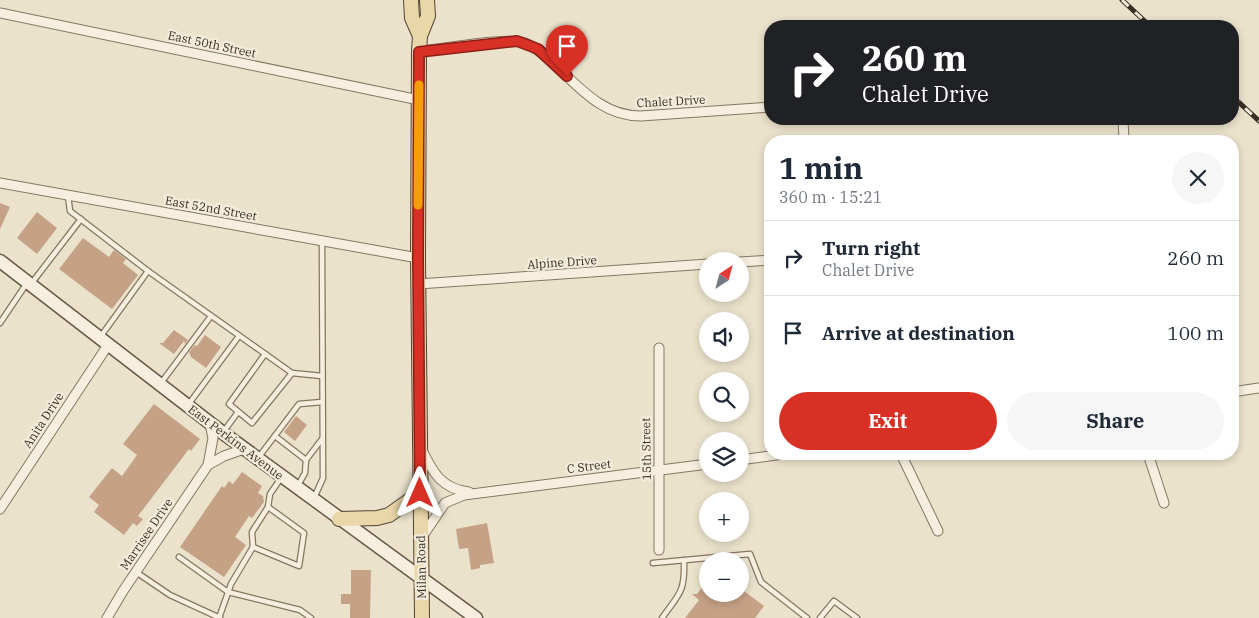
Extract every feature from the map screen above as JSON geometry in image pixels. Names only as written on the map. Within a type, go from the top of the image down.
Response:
[{"type":"main road","name":"Milan Road","points":[[411,0],[412,18],[420,36]]},
{"type":"main road","name":"Milan Road","points":[[422,618],[418,284],[419,52],[420,36],[428,16],[427,0]]},
{"type":"main road","name":"East Perkins Avenue","points":[[0,261],[210,424],[476,618]]},
{"type":"main road","points":[[339,519],[378,518],[390,515],[420,493]]},
{"type":"street","name":"East 50th Street","points":[[0,13],[419,100]]},
{"type":"street","name":"Chalet Drive","points":[[419,52],[504,42],[525,43],[540,51],[597,103],[610,111],[624,115],[641,116],[764,107]]},
{"type":"street","name":"East 52nd Street","points":[[0,183],[418,258]]},
{"type":"street","points":[[749,261],[764,260]]},
{"type":"street","name":"Alpine Drive","points":[[418,284],[699,265]]},
{"type":"street","name":"Anita Drive","points":[[0,509],[104,342]]},
{"type":"street","name":"15th Street","points":[[658,550],[659,348]]},
{"type":"street","points":[[1239,391],[1259,388]]},
{"type":"street","name":"Marrisee Drive","points":[[108,618],[136,572],[208,465],[213,438],[210,424]]},
{"type":"street","name":"C Street","points":[[420,444],[433,471],[442,483],[456,490],[474,493]]},
{"type":"street","name":"Marrisee Drive","points":[[208,465],[224,456],[244,449]]},
{"type":"street","points":[[749,459],[764,457]]},
{"type":"street","points":[[904,460],[938,531]]},
{"type":"street","points":[[1150,460],[1164,503]]},
{"type":"street","name":"C Street","points":[[421,537],[445,503],[457,497],[474,493],[699,465]]},
{"type":"lane","points":[[68,196],[70,210],[148,271],[239,336],[292,373],[322,376]]},
{"type":"lane","points":[[0,323],[81,219]]},
{"type":"lane","points":[[313,500],[322,478],[322,240]]},
{"type":"lane","points":[[104,342],[148,271]]},
{"type":"lane","points":[[159,384],[211,316]]},
{"type":"lane","points":[[188,406],[239,336]]},
{"type":"lane","points":[[265,354],[229,404],[252,422],[292,373]]},
{"type":"lane","points":[[257,459],[299,404],[322,402]]},
{"type":"lane","points":[[223,433],[238,412]]},
{"type":"lane","points":[[275,436],[306,460]]},
{"type":"lane","points":[[297,488],[305,473],[306,460],[322,438]]},
{"type":"lane","points":[[136,572],[170,595],[220,618],[228,592],[253,547],[252,532],[268,507],[270,494],[282,477]]},
{"type":"lane","points":[[253,547],[299,566],[304,533],[268,507]]},
{"type":"lane","points":[[653,563],[750,554],[761,582],[807,618]]},
{"type":"lane","points":[[179,557],[228,592],[300,610],[311,618]]},
{"type":"lane","points":[[662,618],[681,592],[684,581],[684,560]]},
{"type":"lane","points":[[820,618],[834,600],[857,618]]},
{"type":"building","points":[[0,203],[10,207],[0,229]]},
{"type":"building","points":[[37,212],[57,228],[37,254],[17,238]]},
{"type":"building","points":[[83,238],[109,257],[114,250],[126,259],[123,263],[138,275],[112,309],[59,269]]},
{"type":"building","points":[[174,330],[188,340],[185,344],[184,341],[174,354],[159,343],[163,343]]},
{"type":"building","points":[[205,335],[221,347],[206,368],[191,357],[189,352],[195,345],[197,346]]},
{"type":"building","points":[[154,404],[200,439],[191,451],[189,449],[138,516],[143,519],[137,526],[133,523],[124,535],[94,512],[99,505],[89,497],[112,468],[122,476],[137,455],[123,444]]},
{"type":"building","points":[[296,416],[307,425],[295,441],[284,432]]},
{"type":"building","points":[[242,472],[262,486],[258,493],[263,496],[264,502],[252,518],[249,516],[235,537],[246,545],[224,577],[180,547],[222,486],[224,488],[229,481],[233,484]]},
{"type":"building","points":[[487,523],[494,563],[480,565],[480,568],[471,570],[468,548],[459,549],[456,529]]},
{"type":"building","points":[[351,570],[371,570],[370,618],[350,618],[350,604],[341,604],[341,594],[351,594]]},
{"type":"building","points":[[699,591],[699,600],[692,594],[697,594]]},
{"type":"building","points":[[749,595],[764,606],[755,618],[685,618],[699,600],[699,602],[749,602]]},
{"type":"railway","points":[[1122,0],[1144,20]]},
{"type":"railway","points":[[1239,102],[1259,121]]},
{"type":"slow traffic","points":[[418,205],[419,85]]},
{"type":"route","points":[[420,493],[419,52],[517,41],[538,49],[567,76]]}]
